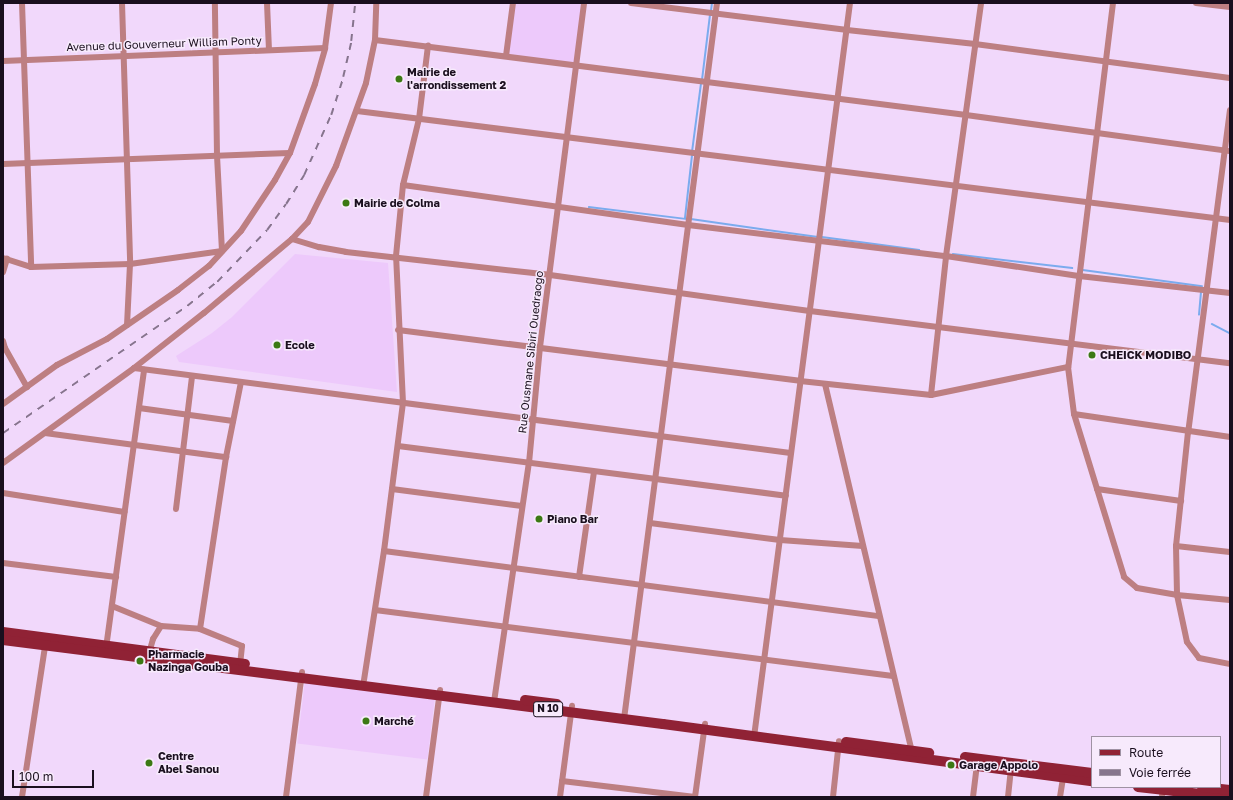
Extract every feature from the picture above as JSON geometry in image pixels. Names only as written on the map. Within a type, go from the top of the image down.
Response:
[{"type":"main road","name":"N 10","points":[[3,632],[106,650]]},
{"type":"main road","name":"N 10","points":[[3,640],[45,646],[106,650],[149,655],[912,754],[1011,766],[1091,773]]},
{"type":"main road","name":"N 10","points":[[301,675],[364,680],[439,693]]},
{"type":"main road","name":"N 10","points":[[912,754],[977,766],[1011,766],[1063,778],[1091,781]]},
{"type":"main road","points":[[1144,788],[1227,797]]},
{"type":"main road","points":[[1211,788],[1230,790]]},
{"type":"street","points":[[22,3],[22,60],[28,163],[31,267]]},
{"type":"street","points":[[122,3],[130,264],[127,325]]},
{"type":"street","points":[[216,3],[217,155],[222,251]]},
{"type":"street","points":[[268,3],[269,50]]},
{"type":"street","points":[[3,404],[57,365],[107,339],[178,290],[209,266],[241,231],[275,180],[290,153],[315,84],[325,48],[331,3]]},
{"type":"street","points":[[3,464],[134,368],[245,280],[292,239],[308,222],[321,199],[336,166],[366,83],[375,40],[376,3]]},
{"type":"street","points":[[506,56],[513,3]]},
{"type":"street","name":"Rue Ousmane Sibiri Ouedraogo","points":[[494,700],[529,463],[540,347],[584,3]]},
{"type":"street","points":[[631,3],[846,30],[976,44],[1230,78]]},
{"type":"street","points":[[625,716],[717,3]]},
{"type":"street","points":[[755,733],[850,3]]},
{"type":"street","points":[[931,395],[946,256],[957,187],[981,3]]},
{"type":"street","points":[[1113,3],[1068,367],[1074,414],[1124,577],[1137,588],[1177,595],[1230,600]]},
{"type":"street","points":[[1196,3],[1230,7]]},
{"type":"street","points":[[375,40],[1097,132],[1227,151]]},
{"type":"street","points":[[364,680],[384,551],[403,403],[398,330],[396,256],[403,185],[419,119],[428,46]]},
{"type":"street","name":"Avenue du Gouverneur William Ponty","points":[[3,61],[325,48]]},
{"type":"street","points":[[1230,110],[1227,151],[1188,432],[1176,546],[1177,595],[1187,642],[1199,658],[1230,664]]},
{"type":"street","points":[[357,111],[1230,220]]},
{"type":"street","points":[[3,164],[290,153]]},
{"type":"street","points":[[403,185],[688,225],[946,256],[1079,276],[1230,293]]},
{"type":"street","points":[[292,239],[319,247],[550,275],[810,311],[1072,342],[1198,360],[1230,363]]},
{"type":"street","points":[[3,272],[5,258],[31,267],[130,264],[222,251]]},
{"type":"street","points":[[398,330],[800,381],[931,395],[1068,367]]},
{"type":"street","points":[[3,341],[5,348],[27,387]]},
{"type":"street","points":[[134,368],[791,453]]},
{"type":"street","points":[[106,650],[144,370]]},
{"type":"street","points":[[176,509],[192,376]]},
{"type":"street","points":[[200,629],[226,457],[241,382]]},
{"type":"street","points":[[825,384],[912,754]]},
{"type":"street","points":[[139,408],[233,421]]},
{"type":"street","points":[[1074,414],[1230,437]]},
{"type":"street","points":[[45,434],[226,457]]},
{"type":"street","points":[[398,446],[786,496]]},
{"type":"street","points":[[578,578],[594,472]]},
{"type":"street","points":[[392,489],[522,506]]},
{"type":"street","points":[[1097,489],[1181,501]]},
{"type":"street","points":[[3,493],[125,512]]},
{"type":"street","points":[[650,523],[780,540],[863,546]]},
{"type":"street","points":[[1176,546],[1230,552]]},
{"type":"street","points":[[384,551],[578,578],[879,616]]},
{"type":"street","points":[[3,563],[116,577]]},
{"type":"street","points":[[112,606],[161,626],[200,629],[242,646],[240,667]]},
{"type":"street","points":[[375,610],[893,676]]},
{"type":"street","points":[[149,655],[153,639],[161,626]]},
{"type":"street","points":[[22,797],[45,646]]},
{"type":"street","points":[[286,797],[301,675]]},
{"type":"street","points":[[426,797],[439,693]]},
{"type":"street","points":[[560,797],[572,709]]},
{"type":"street","points":[[562,781],[695,797],[704,727]]},
{"type":"street","points":[[833,797],[838,744]]},
{"type":"street","points":[[973,797],[977,766]]},
{"type":"street","points":[[1008,797],[1011,766]]},
{"type":"street","points":[[1060,797],[1063,778]]},
{"type":"shaded area","points":[[513,3],[584,3],[577,66],[506,56]]},
{"type":"shaded area","points":[[295,254],[388,263],[397,392],[179,362],[176,356],[212,333],[232,317]]},
{"type":"shaded area","points":[[305,681],[435,697],[427,759],[297,744]]},
{"type":"waterway","points":[[711,11],[712,3]]},
{"type":"waterway","points":[[702,80],[710,15]]},
{"type":"waterway","points":[[692,152],[701,84]]},
{"type":"waterway","points":[[685,218],[692,156]]},
{"type":"waterway","points":[[589,207],[687,219]]},
{"type":"waterway","points":[[691,219],[818,237]]},
{"type":"waterway","points":[[822,237],[919,250]]},
{"type":"waterway","points":[[953,254],[1072,268]]},
{"type":"waterway","points":[[1083,270],[1202,286]]},
{"type":"waterway","points":[[1199,315],[1201,293]]},
{"type":"waterway","points":[[1212,324],[1230,333]]},
{"type":"railway","points":[[3,433],[187,306],[217,282],[267,230],[286,204],[304,175],[331,115],[343,77],[351,41],[355,3]]},
{"type":"place","name":"Mairie de l'arrondissement 2","points":[[399,79]]},
{"type":"place","name":"Mairie de Colma","points":[[346,203]]},
{"type":"place","name":"Ecole","points":[[277,345]]},
{"type":"place","name":"CHEICK MODIBO","points":[[1092,355]]},
{"type":"place","name":"Piano Bar","points":[[539,519]]},
{"type":"place","name":"Pharmacie Nazinga Gouba","points":[[140,661]]},
{"type":"place","name":"Marché","points":[[366,721]]},
{"type":"place","name":"Centre Abel Sanou","points":[[149,763]]},
{"type":"place","name":"Garage Appolo","points":[[951,765]]}]
